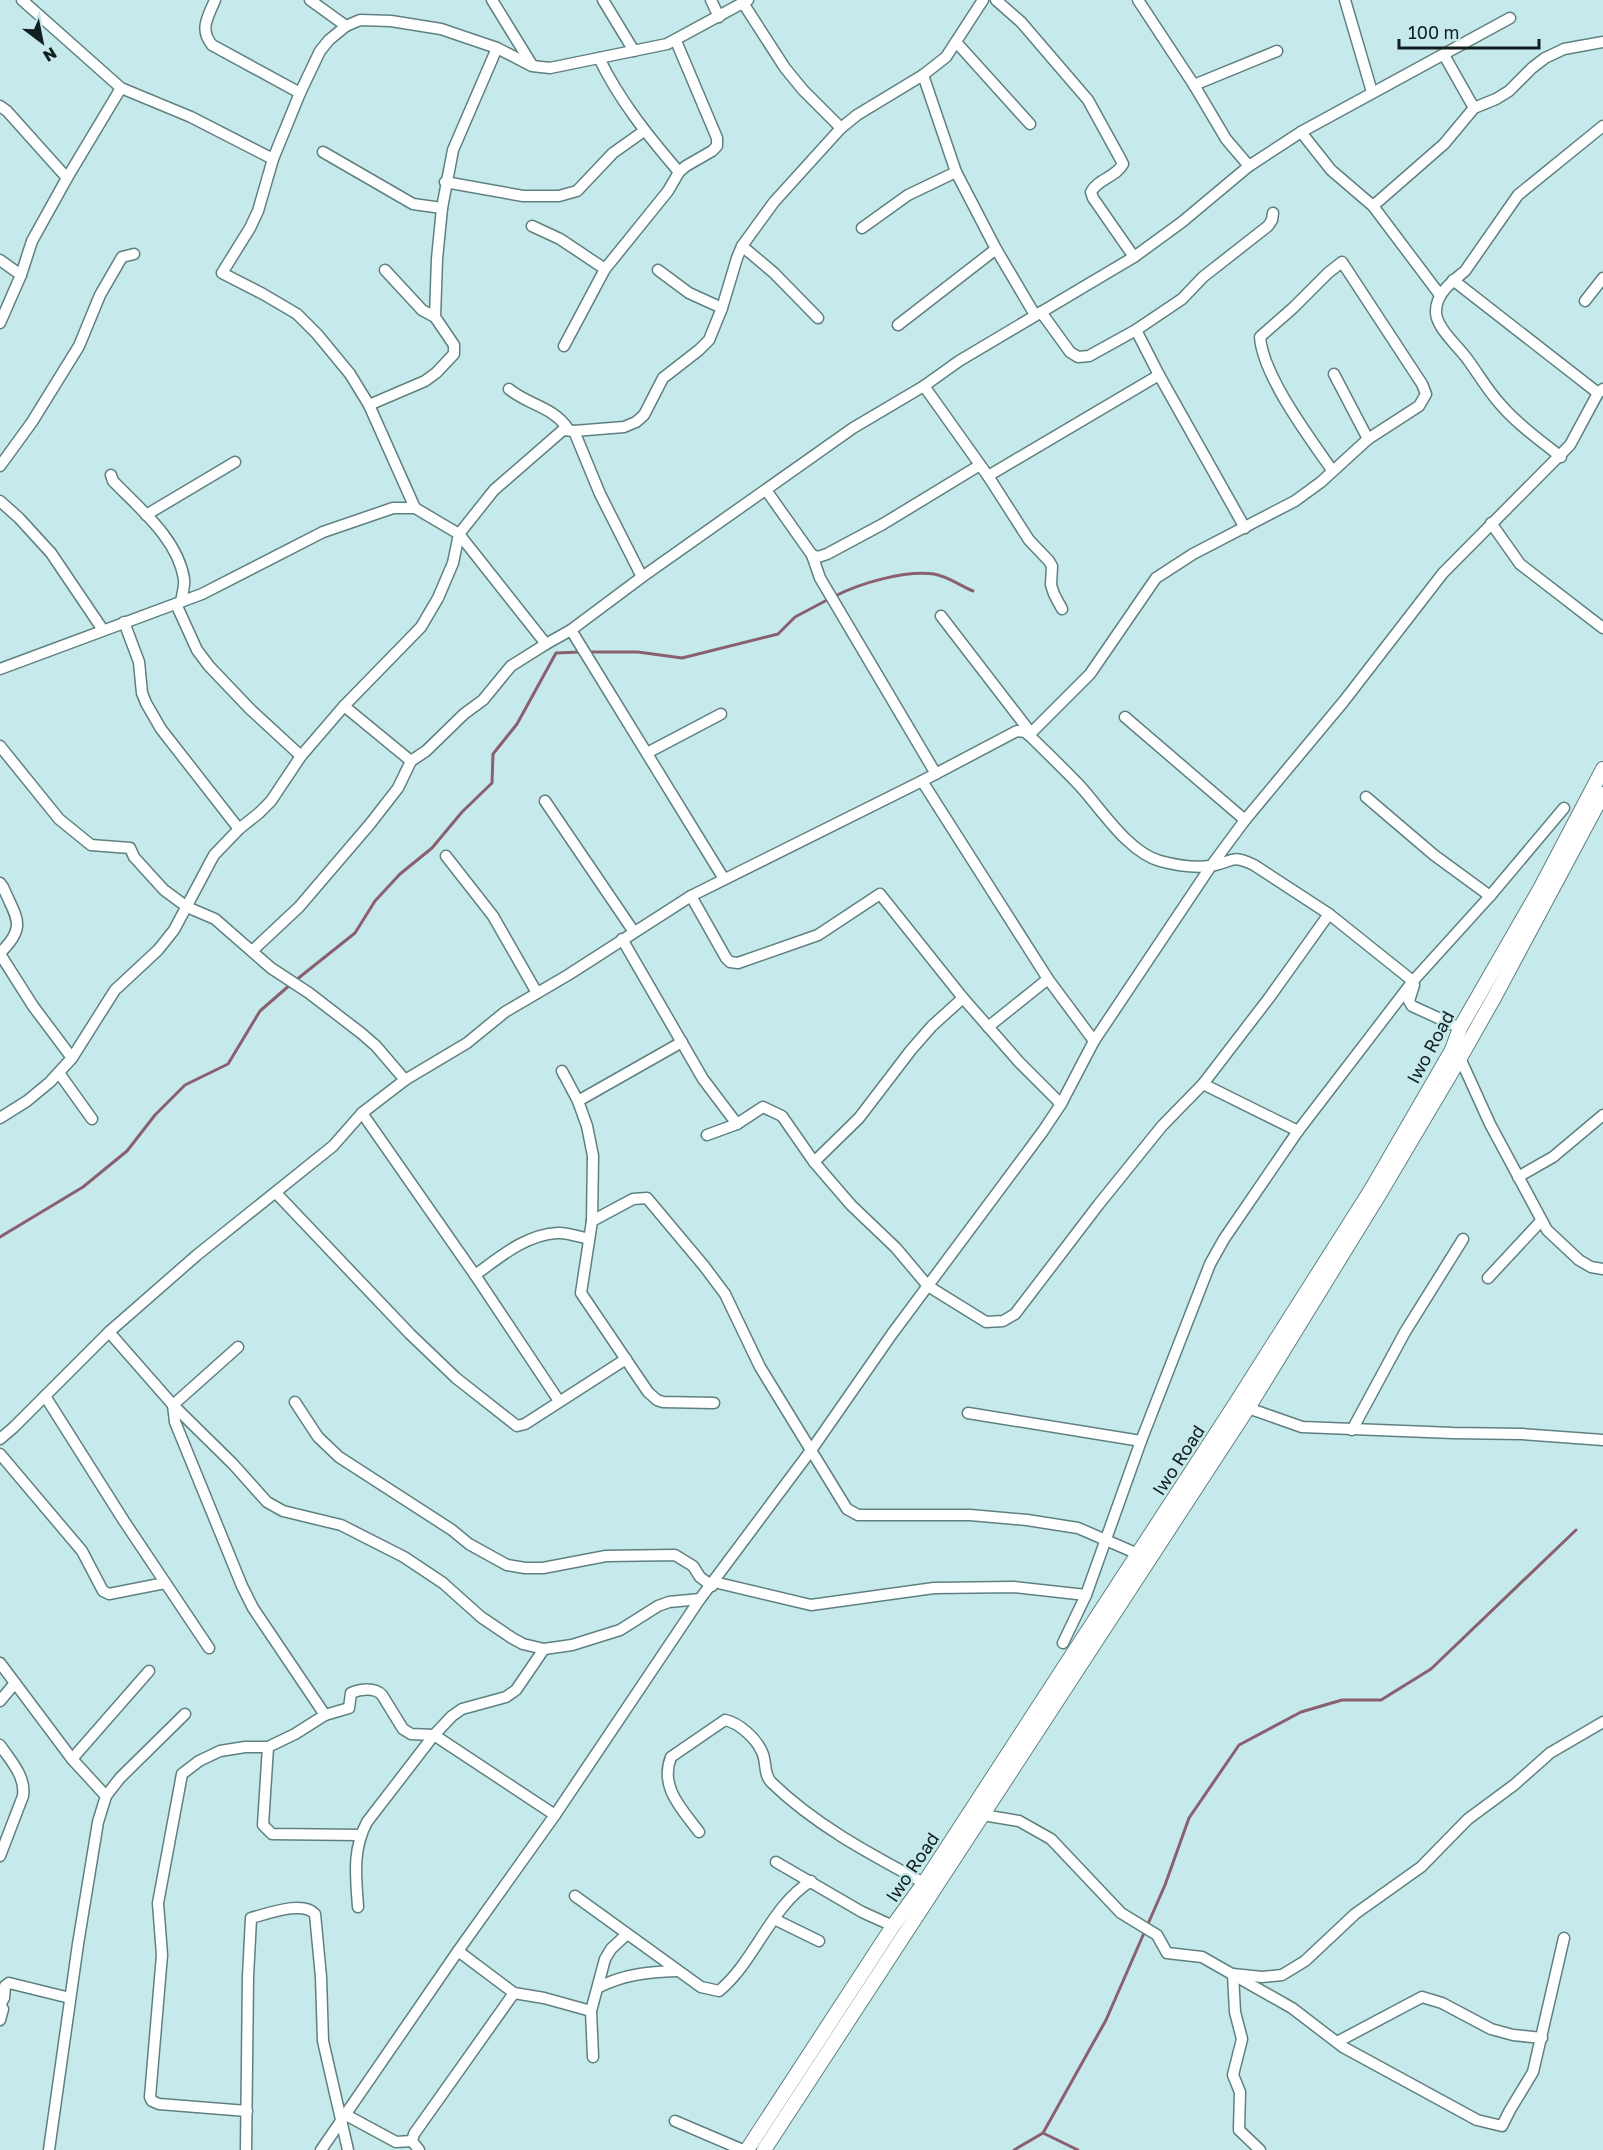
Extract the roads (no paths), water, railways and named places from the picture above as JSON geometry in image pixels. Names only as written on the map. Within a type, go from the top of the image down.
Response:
[{"type":"main road","name":"Iwo Road","points":[[745,2150],[983,1815],[1248,1408],[1376,1191],[1452,1050],[1460,1028],[1540,889],[1603,769]]},
{"type":"main road","name":"Iwo Road","points":[[764,2150],[860,1990],[893,1926],[924,1883],[1376,1191],[1460,1058],[1603,794]]},
{"type":"street","points":[[21,0],[121,88],[191,117],[273,159]]},
{"type":"street","points":[[215,0],[204,25],[206,39],[212,45],[300,93]]},
{"type":"street","points":[[310,0],[346,26]]},
{"type":"street","points":[[492,0],[532,66]]},
{"type":"street","points":[[603,0],[634,51]]},
{"type":"street","points":[[711,0],[718,17]]},
{"type":"street","points":[[1,1114],[27,1101],[59,1073],[72,1058],[115,990],[158,950],[188,908],[214,855],[271,801],[301,756],[344,706],[421,627],[438,598],[453,563],[459,534],[494,490],[562,430],[624,428],[644,415],[663,378],[709,340],[722,309],[736,258],[774,202],[841,128],[857,115],[923,75],[946,57],[982,0]]},
{"type":"street","points":[[996,0],[1022,22],[1088,100],[1121,160],[1123,164],[1120,169],[1094,187],[1091,192],[1134,257]]},
{"type":"street","points":[[1138,0],[1194,85],[1226,139],[1249,166]]},
{"type":"street","points":[[1345,0],[1372,93]]},
{"type":"street","points":[[415,508],[369,405],[350,374],[297,314],[222,273],[258,211],[273,159],[300,93],[320,51],[329,40],[346,26],[360,20],[391,21],[441,29],[497,48],[532,66],[550,68],[676,41],[746,1],[785,68],[841,128]]},
{"type":"street","points":[[252,951],[299,907],[370,824],[398,788],[411,761],[426,751],[464,714],[483,700],[512,666],[571,630],[642,576],[853,428],[924,386],[959,361],[1134,257],[1182,222],[1249,166],[1300,132],[1510,18]]},
{"type":"street","points":[[564,346],[605,269],[668,191],[679,172],[686,165],[717,146],[717,138],[676,41]]},
{"type":"street","points":[[956,42],[1030,124]]},
{"type":"street","points":[[1372,206],[1444,144],[1474,108],[1509,91],[1545,58],[1564,49],[1603,42]]},
{"type":"street","points":[[435,317],[441,208],[446,182],[456,141],[497,48]]},
{"type":"street","points":[[1194,85],[1277,51]]},
{"type":"street","points":[[1444,55],[1474,108]]},
{"type":"street","points":[[599,58],[644,131],[679,172]]},
{"type":"street","points":[[923,75],[956,172],[996,249],[1038,314],[1070,352],[1078,357],[1089,356],[1136,330],[1182,299],[1203,277],[1268,226],[1273,213]]},
{"type":"street","points":[[0,323],[21,275],[32,241],[121,88]]},
{"type":"street","points":[[0,106],[67,178]]},
{"type":"street","points":[[1561,457],[1518,423],[1502,407],[1469,360],[1448,335],[1437,318],[1436,309],[1440,295],[1453,280],[1466,271],[1518,195],[1603,126]]},
{"type":"street","points":[[446,182],[523,196],[559,196],[577,191],[614,153],[644,131]]},
{"type":"street","points":[[1300,132],[1331,170],[1372,206],[1440,295]]},
{"type":"street","points":[[324,152],[413,204],[441,208]]},
{"type":"street","points":[[862,228],[908,195],[956,172]]},
{"type":"street","points":[[532,225],[560,239],[605,269]]},
{"type":"street","points":[[742,246],[774,273],[818,318]]},
{"type":"street","points":[[898,325],[996,249]]},
{"type":"street","points":[[0,465],[32,422],[79,346],[100,295],[122,257],[135,254]]},
{"type":"street","points":[[0,260],[21,275]]},
{"type":"street","points":[[0,1437],[109,1332],[197,1255],[333,1146],[362,1113],[405,1080],[467,1043],[496,1018],[691,896],[936,774],[1013,732],[1028,732],[1090,674],[1156,578],[1192,554],[1295,501],[1321,482],[1368,439],[1419,406],[1426,394],[1422,384],[1342,262],[1260,336],[1262,354],[1290,409],[1332,470]]},
{"type":"street","points":[[369,405],[425,381],[454,354],[454,345],[435,317],[422,310],[385,270]]},
{"type":"street","points":[[658,270],[689,292],[722,309]]},
{"type":"street","points":[[1585,301],[1603,278]]},
{"type":"street","points":[[321,2150],[555,1815],[700,1599],[1043,1131],[1061,1104],[1094,1041],[1211,866],[1245,820],[1344,701],[1443,573],[1491,523],[1561,457],[1570,445],[1601,391],[1453,280]]},
{"type":"street","points":[[1136,330],[1245,528]]},
{"type":"street","points":[[1334,374],[1368,439]]},
{"type":"street","points":[[988,476],[1159,375]]},
{"type":"street","points":[[924,386],[988,476],[1029,540],[1052,566],[1053,594],[1062,609]]},
{"type":"street","points":[[509,389],[517,396],[544,407],[571,430],[600,494],[642,576]]},
{"type":"street","points":[[146,515],[234,462]]},
{"type":"street","points":[[812,555],[818,557],[827,554],[883,524],[980,465]]},
{"type":"street","points":[[111,475],[113,481],[167,538],[185,579],[202,594]]},
{"type":"street","points":[[766,490],[812,555],[820,578],[936,774]]},
{"type":"street","points":[[0,501],[51,553],[103,630]]},
{"type":"street","points":[[0,669],[202,594],[323,532],[393,508],[415,508],[459,534],[546,644]]},
{"type":"street","points":[[1491,523],[1520,564],[1603,628]]},
{"type":"street","points":[[185,579],[179,603],[197,650],[250,709],[301,756]]},
{"type":"street","points":[[941,616],[1028,732],[1131,843],[1146,855],[1160,861],[1184,865],[1211,866],[1232,858],[1254,865],[1329,914],[1413,981],[1409,1001],[1412,1006],[1460,1028]]},
{"type":"street","points":[[124,622],[139,662],[142,693],[146,703],[161,729],[239,829]]},
{"type":"street","points":[[571,630],[724,879]]},
{"type":"street","points":[[344,706],[411,761]]},
{"type":"street","points":[[647,753],[722,714]]},
{"type":"street","points":[[1125,717],[1245,820]]},
{"type":"street","points":[[0,746],[58,819],[69,829],[91,846],[130,848],[134,857],[164,890],[188,908],[215,919],[271,968],[309,993],[376,1046],[405,1080]]},
{"type":"street","points":[[922,781],[1048,979],[1094,1041]]},
{"type":"street","points":[[1366,797],[1434,855],[1490,896]]},
{"type":"street","points":[[545,801],[634,932]]},
{"type":"street","points":[[1063,1643],[1086,1595],[1210,1263],[1224,1239],[1299,1131],[1413,981],[1490,896],[1564,808]]},
{"type":"street","points":[[446,856],[493,916],[537,993]]},
{"type":"street","points":[[0,883],[18,924],[17,933],[0,954],[33,1006],[72,1058]]},
{"type":"street","points":[[691,896],[726,958],[730,962],[738,963],[819,935],[880,894],[963,998],[1019,1062],[1061,1104]]},
{"type":"street","points":[[707,1135],[737,1124],[763,1107],[782,1116],[814,1162],[851,1205],[896,1248],[928,1286],[986,1323],[1002,1321],[1015,1314],[1162,1126],[1203,1084],[1269,998],[1329,914]]},
{"type":"street","points":[[622,939],[703,1079],[737,1124]]},
{"type":"street","points":[[988,1027],[1048,979]]},
{"type":"street","points":[[814,1162],[859,1118],[932,1026],[963,998]]},
{"type":"street","points":[[578,1101],[682,1042]]},
{"type":"street","points":[[1460,1058],[1490,1124],[1547,1230],[1579,1260],[1591,1267],[1603,1269]]},
{"type":"street","points":[[562,1071],[578,1101],[587,1126],[593,1156],[592,1221],[581,1293],[648,1392],[657,1400],[714,1403]]},
{"type":"street","points":[[59,1073],[92,1119]]},
{"type":"street","points":[[1203,1084],[1299,1131]]},
{"type":"street","points":[[362,1113],[560,1401]]},
{"type":"street","points":[[1518,1177],[1553,1157],[1603,1115]]},
{"type":"street","points":[[276,1193],[410,1334],[456,1378],[517,1426],[525,1424],[626,1359]]},
{"type":"street","points":[[592,1221],[633,1199],[647,1198],[725,1294],[760,1368],[847,1509],[858,1515],[970,1515],[1027,1520],[1078,1528],[1138,1554]]},
{"type":"street","points":[[1488,1278],[1541,1221]]},
{"type":"street","points":[[475,1275],[517,1245],[534,1238],[558,1233],[589,1239]]},
{"type":"street","points":[[1352,1430],[1405,1332],[1463,1239]]},
{"type":"street","points":[[109,1332],[173,1405],[233,1464],[267,1502],[283,1511],[340,1526],[404,1557],[443,1583],[481,1617],[512,1638],[544,1649],[572,1646],[620,1630],[669,1602],[700,1599]]},
{"type":"street","points":[[173,1405],[238,1347]]},
{"type":"street","points":[[45,1396],[78,1451],[209,1648]]},
{"type":"street","points":[[295,1402],[318,1437],[339,1457],[452,1530],[469,1544],[507,1565],[543,1568],[606,1556],[675,1555],[693,1566],[700,1577],[713,1584],[812,1605],[934,1588],[1014,1587],[1086,1595]]},
{"type":"street","points":[[173,1405],[175,1422],[242,1586],[253,1608],[325,1715]]},
{"type":"street","points":[[1248,1408],[1302,1427],[1522,1434],[1603,1440]]},
{"type":"street","points":[[968,1413],[1142,1441]]},
{"type":"street","points":[[0,1454],[82,1551],[103,1591],[109,1594],[165,1583]]},
{"type":"street","points":[[358,1907],[356,1851],[360,1834],[367,1822],[434,1735],[452,1716],[462,1709],[506,1697],[516,1690],[544,1649]]},
{"type":"street","points":[[0,1663],[72,1759],[106,1796]]},
{"type":"street","points":[[72,1759],[149,1671]]},
{"type":"street","points":[[0,1701],[15,1683]]},
{"type":"street","points":[[247,2111],[159,2104],[152,2101],[150,2097],[162,1955],[158,1903],[182,1774],[199,1761],[220,1751],[245,1747],[268,1747],[295,1734],[325,1715],[349,1708],[351,1693],[373,1690],[382,1695],[403,1729],[411,1734],[434,1735],[555,1815]]},
{"type":"street","points":[[49,2150],[98,1822],[106,1796],[120,1778],[184,1714]]},
{"type":"street","points":[[699,1832],[671,1795],[667,1766],[671,1757],[725,1719],[736,1723],[759,1746],[763,1753],[767,1777],[797,1806],[864,1851],[924,1883]]},
{"type":"street","points":[[1233,1974],[1262,1977],[1282,1975],[1305,1961],[1355,1914],[1421,1867],[1468,1819],[1514,1785],[1550,1753],[1603,1722]]},
{"type":"street","points":[[0,1745],[22,1778],[24,1787],[23,1796],[4,1833],[0,1856]]},
{"type":"street","points":[[268,1747],[263,1825],[267,1831],[272,1834],[360,1834]]},
{"type":"street","points":[[983,1815],[1019,1821],[1051,1839],[1121,1913],[1157,1935],[1167,1953],[1202,1956],[1292,2008],[1337,2042],[1477,2120],[1502,2126],[1533,2072],[1564,1938]]},
{"type":"street","points":[[776,1862],[862,1912],[893,1926]]},
{"type":"street","points":[[575,1896],[701,1987],[719,1991],[729,1982],[794,1894],[812,1881]]},
{"type":"street","points":[[246,2150],[251,1918],[271,1912],[305,1907],[315,1914],[321,1977],[323,2042],[343,2118],[348,2150]]},
{"type":"street","points":[[774,1919],[819,1941]]},
{"type":"street","points":[[593,2057],[591,2011],[605,1959],[610,1949],[626,1935]]},
{"type":"street","points":[[458,1951],[514,1993],[591,2011]]},
{"type":"street","points":[[599,1986],[620,1977],[640,1973],[677,1971]]},
{"type":"street","points":[[1233,1974],[1235,2012],[1242,2039],[1233,2075],[1240,2092],[1239,2130],[1260,2150]]},
{"type":"street","points":[[0,2020],[3,2009],[0,2005],[4,1998],[5,1986],[9,1983],[70,1998]]},
{"type":"street","points":[[343,2118],[386,2138],[415,2146],[414,2134],[514,1993]]},
{"type":"street","points":[[1337,2042],[1422,1997],[1443,2003],[1491,2029],[1513,2035],[1542,2038]]},
{"type":"street","points":[[675,2121],[745,2150]]},
{"type":"waterway","points":[[835,596],[883,579],[922,573],[944,577],[973,591]]},
{"type":"waterway","points":[[587,652],[638,652],[682,658],[778,634],[795,617],[829,599]]},
{"type":"waterway","points":[[296,980],[355,933],[375,901],[400,874],[432,848],[462,812],[492,783],[493,754],[517,724],[556,653],[580,652]]},
{"type":"waterway","points":[[0,1237],[83,1187],[127,1151],[155,1115],[185,1085],[228,1064],[260,1011],[291,984]]},
{"type":"waterway","points":[[1043,2133],[1106,2020],[1165,1885],[1189,1818],[1239,1745],[1301,1712],[1342,1700],[1381,1700],[1431,1669],[1576,1530]]},
{"type":"waterway","points":[[1014,2150],[1043,2133],[1078,2150]]}]
